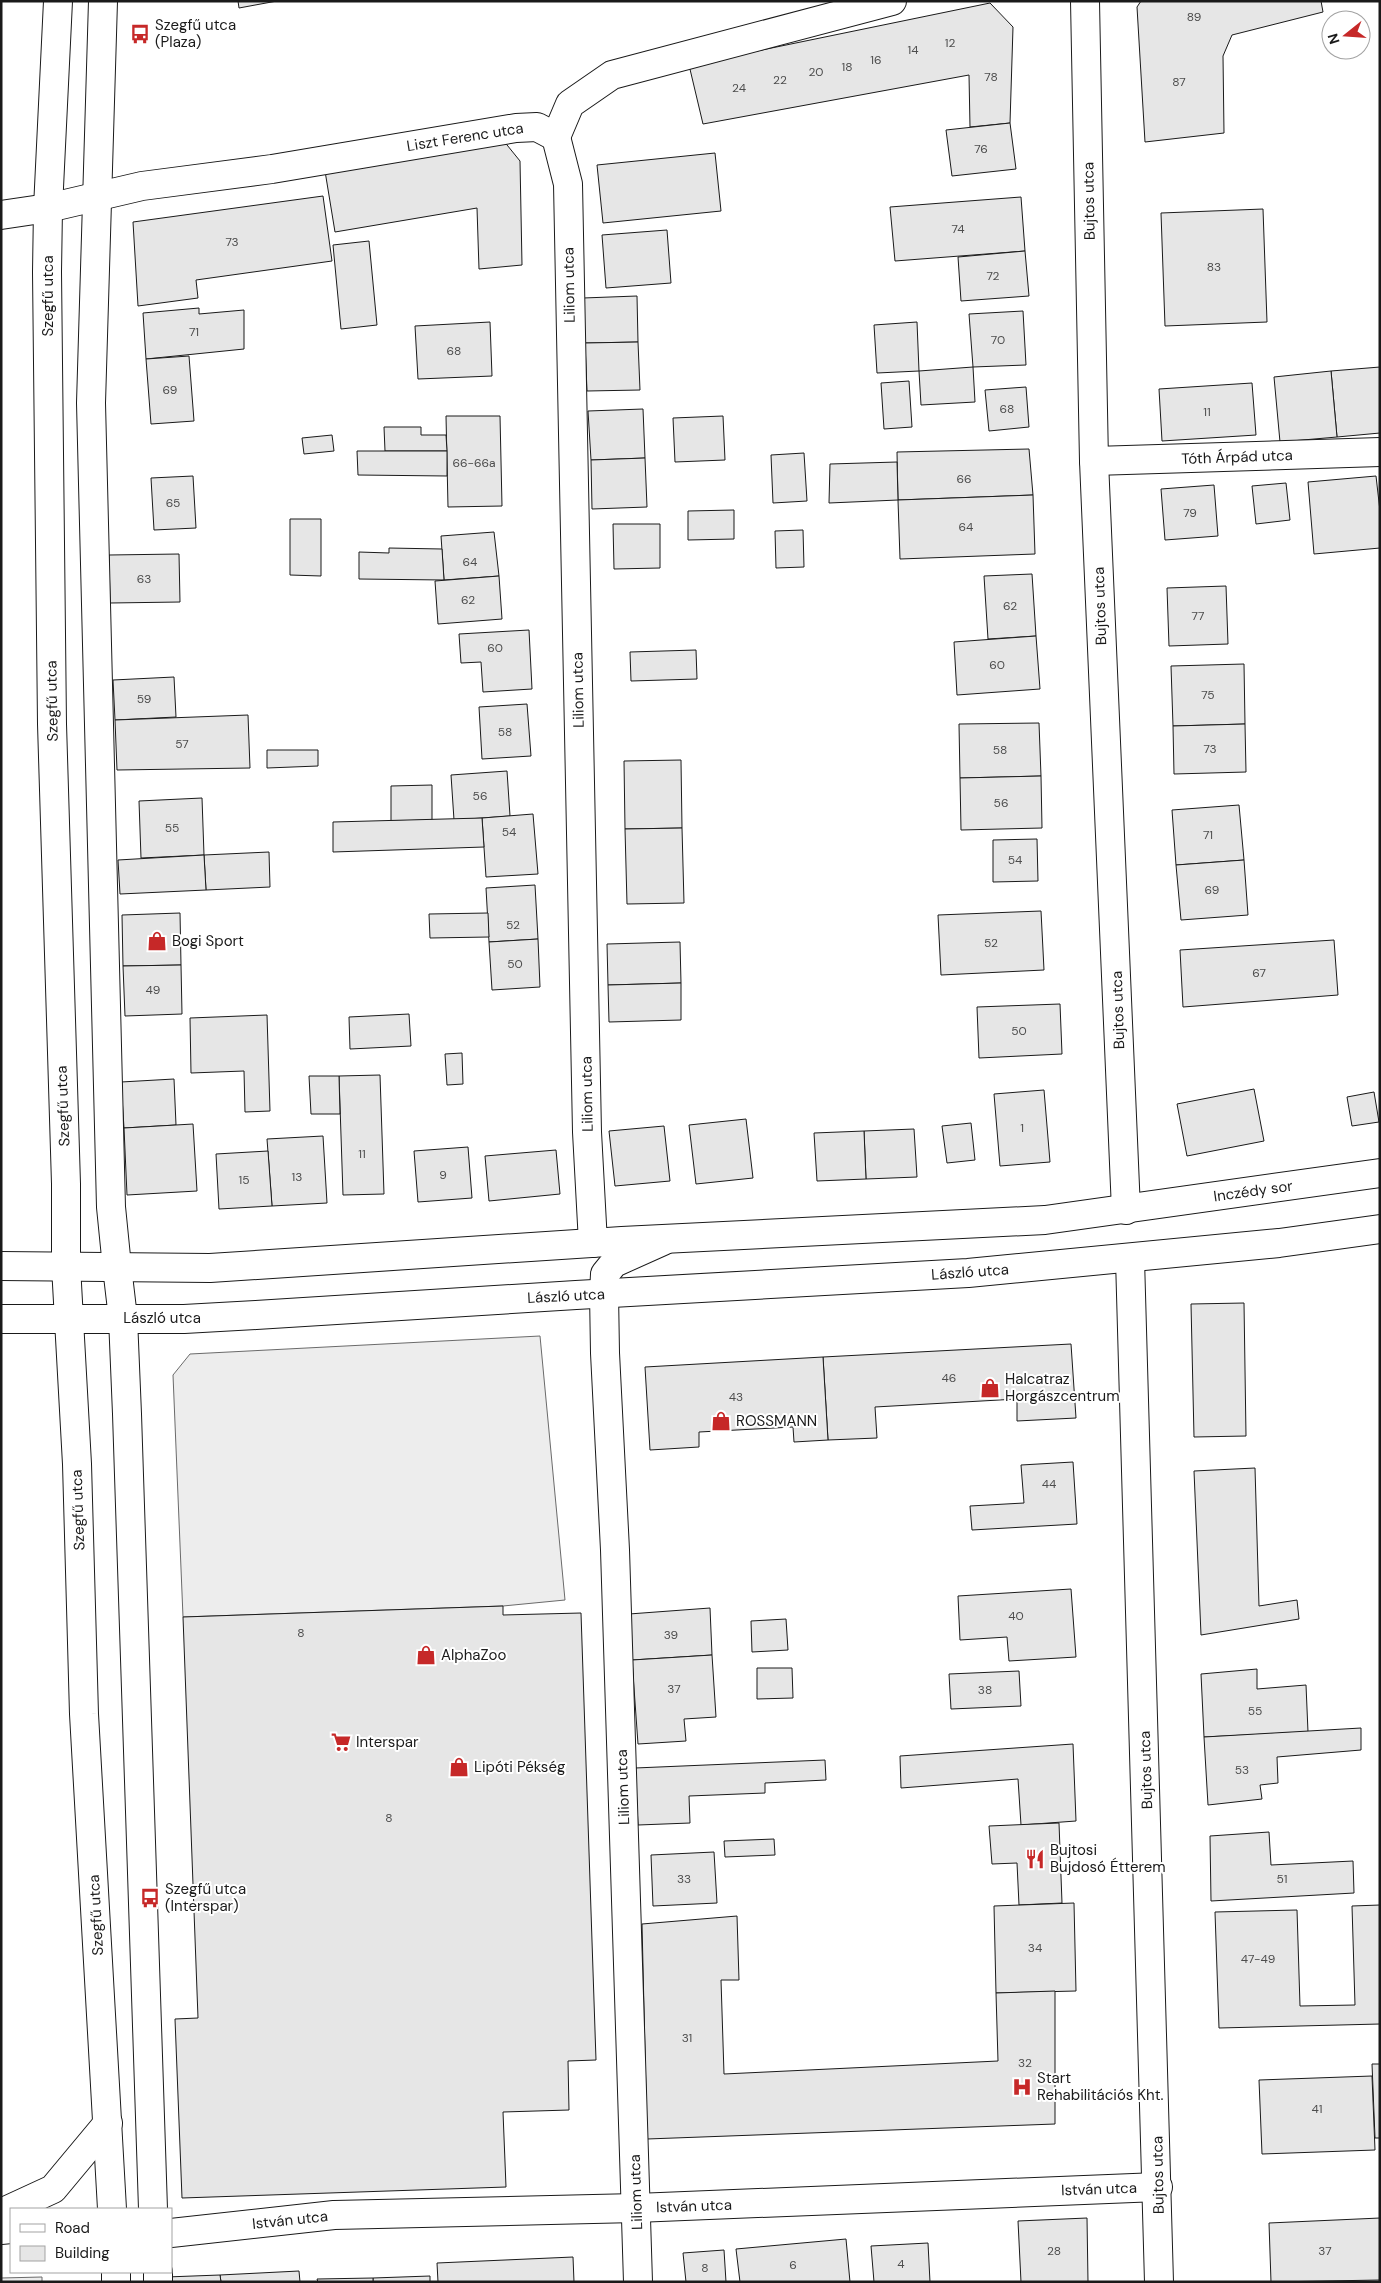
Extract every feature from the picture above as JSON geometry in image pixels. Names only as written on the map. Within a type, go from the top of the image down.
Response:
[{"type":"street","name":"Szegfű utca","points":[[58,1],[48,208],[52,724],[65,1165],[66,1266],[77,1464],[84,1714],[112,2208]]},
{"type":"street","points":[[103,1],[91,403],[111,1207],[122,1318],[153,2208]]},
{"type":"street","points":[[556,137],[570,104],[612,75],[892,1]]},
{"type":"street","name":"Bujtos utca","points":[[1085,1],[1094,461],[1126,1210]]},
{"type":"street","name":"Liszt Ferenc utca","points":[[1,215],[48,208],[142,186],[272,169],[516,128],[537,127],[556,137]]},
{"type":"street","name":"Liliom utca","points":[[556,137],[568,184],[568,286],[592,1243]]},
{"type":"street","name":"Tóth Árpád utca","points":[[1094,461],[1380,452]]},
{"type":"street","name":"Inczédy sor","points":[[1126,1210],[1380,1173]]},
{"type":"street","points":[[1,1266],[210,1268],[592,1243],[1045,1220],[1126,1210]]},
{"type":"street","points":[[1130,1259],[1279,1243],[1380,1229]]},
{"type":"street","name":"Liliom utca","points":[[638,2282],[615,1550],[605,1353],[604,1293],[605,1274],[614,1263],[667,1239]]},
{"type":"street","name":"Bujtos utca","points":[[1130,1259],[1158,2187],[1159,2282]]},
{"type":"street","name":"László utca","points":[[1,1319],[69,1317],[184,1319],[256,1316],[604,1293],[968,1274],[1130,1259]]},
{"type":"street","points":[[12,2208],[53,2189],[108,2123]]},
{"type":"street","name":"István utca","points":[[172,2233],[334,2215],[636,2208],[1158,2187]]},
{"type":"shaded area","points":[[540,1336],[565,1600],[503,1606],[183,1617],[173,1375],[190,1354]]},
{"type":"shaded area","points":[[42,2277],[42,2282],[1,2282],[1,2278]]},
{"type":"building","points":[[238,1],[277,1],[239,8]]},
{"type":"building","points":[[1141,1],[1321,1],[1323,10],[1321,13],[1232,35],[1223,56],[1224,133],[1145,142],[1137,7]]},
{"type":"building","points":[[990,3],[1013,27],[1010,123],[970,127],[969,75],[703,124],[689,65]]},
{"type":"building","points":[[1010,123],[1016,169],[952,176],[946,130]]},
{"type":"building","points":[[503,140],[520,161],[522,265],[479,269],[477,208],[335,232],[325,171]]},
{"type":"building","points":[[715,153],[721,211],[603,223],[597,165]]},
{"type":"building","points":[[323,196],[332,261],[196,280],[198,298],[138,306],[133,222]]},
{"type":"building","points":[[1021,197],[1025,251],[895,261],[890,207]]},
{"type":"building","points":[[1263,209],[1267,322],[1165,326],[1161,213]]},
{"type":"building","points":[[667,230],[671,283],[606,288],[602,235]]},
{"type":"building","points":[[369,241],[377,325],[341,329],[333,245]]},
{"type":"building","points":[[1025,251],[1029,296],[961,301],[958,257]]},
{"type":"building","points":[[637,296],[638,342],[585,343],[583,298]]},
{"type":"building","points":[[199,308],[199,314],[244,310],[244,349],[146,359],[143,313]]},
{"type":"building","points":[[1023,311],[1026,365],[973,367],[969,314]]},
{"type":"building","points":[[490,322],[492,376],[418,379],[415,326]]},
{"type":"building","points":[[917,322],[919,371],[877,373],[874,325]]},
{"type":"building","points":[[638,342],[640,390],[587,391],[585,343]]},
{"type":"building","points":[[189,356],[194,421],[151,424],[146,359]]},
{"type":"building","points":[[973,367],[975,402],[921,405],[919,371]]},
{"type":"building","points":[[1380,367],[1380,433],[1337,437],[1331,371]]},
{"type":"building","points":[[1331,371],[1337,437],[1280,442],[1274,377]]},
{"type":"building","points":[[909,381],[912,427],[884,429],[881,383]]},
{"type":"building","points":[[1252,383],[1256,435],[1162,441],[1159,389]]},
{"type":"building","points":[[1026,387],[1029,427],[989,431],[985,390]]},
{"type":"building","points":[[643,409],[645,458],[591,460],[588,411]]},
{"type":"building","points":[[446,416],[500,416],[502,506],[448,507]]},
{"type":"building","points":[[723,416],[725,460],[675,462],[673,418]]},
{"type":"building","points":[[384,427],[421,427],[421,435],[446,435],[447,451],[385,451]]},
{"type":"building","points":[[332,435],[334,451],[304,454],[302,438]]},
{"type":"building","points":[[1029,449],[1033,495],[898,500],[897,452]]},
{"type":"building","points":[[357,451],[447,451],[447,476],[358,475]]},
{"type":"building","points":[[804,453],[807,501],[773,503],[771,455]]},
{"type":"building","points":[[645,458],[647,507],[592,509],[591,460]]},
{"type":"building","points":[[897,462],[898,500],[829,503],[830,464]]},
{"type":"building","points":[[193,476],[196,528],[154,530],[151,478]]},
{"type":"building","points":[[1376,476],[1380,511],[1380,548],[1314,554],[1308,482]]},
{"type":"building","points":[[1286,483],[1290,520],[1256,524],[1252,486]]},
{"type":"building","points":[[1214,485],[1218,536],[1165,540],[1161,489]]},
{"type":"building","points":[[1033,495],[1035,554],[900,559],[898,500]]},
{"type":"building","points":[[734,510],[734,539],[688,540],[688,511]]},
{"type":"building","points":[[290,519],[321,519],[321,576],[290,575]]},
{"type":"building","points":[[613,524],[660,524],[660,568],[614,569]]},
{"type":"building","points":[[803,530],[804,567],[776,568],[775,531]]},
{"type":"building","points":[[494,532],[499,576],[444,580],[441,536]]},
{"type":"building","points":[[389,548],[442,549],[444,580],[359,579],[359,552],[389,553]]},
{"type":"building","points":[[179,554],[180,602],[110,603],[109,555]]},
{"type":"building","points":[[1032,574],[1036,636],[988,639],[984,576]]},
{"type":"building","points":[[499,576],[502,619],[438,624],[435,581]]},
{"type":"building","points":[[1226,586],[1228,644],[1169,646],[1167,588]]},
{"type":"building","points":[[529,630],[532,689],[483,692],[481,662],[461,663],[459,634]]},
{"type":"building","points":[[1036,636],[1040,689],[957,695],[954,642]]},
{"type":"building","points":[[696,650],[697,679],[631,681],[630,652]]},
{"type":"building","points":[[1244,664],[1245,724],[1173,726],[1171,666]]},
{"type":"building","points":[[174,677],[176,717],[115,720],[113,680]]},
{"type":"building","points":[[527,704],[531,756],[482,759],[479,707]]},
{"type":"building","points":[[248,715],[250,768],[117,770],[115,720]]},
{"type":"building","points":[[1039,723],[1041,776],[960,778],[959,724]]},
{"type":"building","points":[[1245,724],[1246,772],[1174,774],[1173,726]]},
{"type":"building","points":[[267,750],[318,750],[318,766],[267,768]]},
{"type":"building","points":[[681,760],[682,828],[625,829],[624,761]]},
{"type":"building","points":[[507,771],[510,816],[454,820],[451,775]]},
{"type":"building","points":[[1041,776],[1042,828],[961,830],[960,778]]},
{"type":"building","points":[[432,785],[432,820],[391,821],[391,786]]},
{"type":"building","points":[[202,798],[204,855],[141,858],[139,801]]},
{"type":"building","points":[[1239,805],[1244,860],[1176,865],[1172,810]]},
{"type":"building","points":[[533,814],[538,874],[486,877],[482,818]]},
{"type":"building","points":[[482,818],[484,847],[333,852],[333,822]]},
{"type":"building","points":[[682,828],[684,903],[627,904],[625,829]]},
{"type":"building","points":[[1037,839],[1038,881],[993,882],[993,840]]},
{"type":"building","points":[[269,852],[270,887],[206,890],[204,855]]},
{"type":"building","points":[[204,855],[206,890],[120,894],[118,860]]},
{"type":"building","points":[[1244,860],[1248,915],[1181,920],[1176,865]]},
{"type":"building","points":[[535,885],[538,939],[489,942],[486,888]]},
{"type":"building","points":[[1041,911],[1044,970],[941,975],[938,915]]},
{"type":"building","points":[[180,913],[181,965],[123,966],[122,915]]},
{"type":"building","points":[[488,913],[489,937],[430,938],[429,914]]},
{"type":"building","points":[[538,939],[540,987],[492,990],[489,942]]},
{"type":"building","points":[[1334,940],[1338,995],[1183,1007],[1180,950]]},
{"type":"building","points":[[680,942],[681,983],[608,985],[607,944]]},
{"type":"building","points":[[181,965],[182,1014],[125,1016],[123,966]]},
{"type":"building","points":[[681,983],[681,1020],[609,1022],[608,985]]},
{"type":"building","points":[[1060,1004],[1062,1054],[979,1058],[977,1007]]},
{"type":"building","points":[[409,1014],[411,1046],[350,1049],[349,1017]]},
{"type":"building","points":[[267,1015],[270,1111],[245,1112],[244,1071],[191,1073],[190,1018]]},
{"type":"building","points":[[462,1053],[463,1084],[447,1085],[445,1054]]},
{"type":"building","points":[[380,1075],[384,1194],[343,1195],[339,1076]]},
{"type":"building","points":[[309,1076],[339,1076],[340,1114],[311,1114]]},
{"type":"building","points":[[174,1079],[176,1125],[124,1128],[121,1082]]},
{"type":"building","points":[[1254,1089],[1264,1141],[1187,1156],[1177,1104]]},
{"type":"building","points":[[1044,1090],[1050,1162],[1000,1166],[994,1094]]},
{"type":"building","points":[[1374,1092],[1379,1122],[1352,1126],[1347,1097]]},
{"type":"building","points":[[746,1119],[753,1178],[696,1184],[689,1125]]},
{"type":"building","points":[[971,1123],[975,1160],[947,1163],[942,1126]]},
{"type":"building","points":[[193,1124],[197,1191],[127,1195],[124,1128]]},
{"type":"building","points":[[664,1126],[670,1181],[615,1186],[609,1131]]},
{"type":"building","points":[[914,1129],[917,1177],[866,1179],[864,1131]]},
{"type":"building","points":[[864,1131],[866,1179],[817,1181],[814,1133]]},
{"type":"building","points":[[323,1136],[327,1203],[272,1206],[267,1139]]},
{"type":"building","points":[[468,1147],[472,1198],[418,1202],[414,1151]]},
{"type":"building","points":[[556,1150],[560,1194],[489,1201],[485,1156]]},
{"type":"building","points":[[268,1151],[272,1206],[219,1209],[216,1154]]},
{"type":"building","points":[[1244,1303],[1246,1436],[1194,1437],[1191,1304]]},
{"type":"building","points":[[1071,1344],[1076,1418],[1017,1421],[1017,1399],[875,1407],[877,1438],[828,1440],[823,1357]]},
{"type":"building","points":[[823,1357],[828,1440],[794,1442],[793,1427],[699,1432],[699,1447],[650,1450],[645,1367]]},
{"type":"building","points":[[1073,1462],[1077,1524],[972,1530],[970,1506],[1024,1503],[1021,1465]]},
{"type":"building","points":[[1255,1468],[1259,1606],[1297,1600],[1299,1619],[1201,1635],[1194,1471]]},
{"type":"building","points":[[1071,1589],[1076,1657],[1009,1661],[1007,1637],[960,1640],[958,1596]]},
{"type":"building","points":[[503,1606],[503,1615],[581,1613],[596,2060],[568,2061],[569,2110],[503,2112],[506,2187],[182,2198],[175,2019],[198,2018],[183,1617]]},
{"type":"building","points":[[710,1608],[712,1655],[632,1660],[629,1614]]},
{"type":"building","points":[[786,1619],[788,1650],[752,1652],[751,1621]]},
{"type":"building","points":[[712,1655],[716,1717],[684,1719],[686,1741],[638,1744],[632,1660]]},
{"type":"building","points":[[757,1668],[792,1668],[793,1698],[757,1699]]},
{"type":"building","points":[[1257,1669],[1257,1689],[1306,1685],[1308,1732],[1204,1737],[1201,1674]]},
{"type":"building","points":[[1019,1671],[1021,1706],[951,1709],[949,1674]]},
{"type":"building","points":[[1361,1728],[1361,1750],[1277,1757],[1278,1783],[1260,1785],[1262,1799],[1208,1805],[1204,1737]]},
{"type":"building","points":[[1073,1744],[1076,1821],[1021,1825],[1018,1779],[901,1788],[900,1756]]},
{"type":"building","points":[[825,1760],[826,1780],[765,1783],[765,1793],[689,1796],[690,1823],[638,1825],[635,1768]]},
{"type":"building","points":[[1059,1823],[1062,1903],[1019,1905],[1017,1863],[992,1864],[989,1826]]},
{"type":"building","points":[[1269,1832],[1271,1865],[1353,1861],[1354,1893],[1211,1901],[1210,1836]]},
{"type":"building","points":[[774,1839],[775,1855],[725,1857],[724,1841]]},
{"type":"building","points":[[714,1852],[717,1903],[653,1906],[651,1855]]},
{"type":"building","points":[[1074,1903],[1076,1991],[996,1993],[994,1906]]},
{"type":"building","points":[[1380,1905],[1380,2024],[1219,2028],[1215,1912],[1297,1910],[1300,2006],[1355,2005],[1352,1906]]},
{"type":"building","points":[[737,1916],[739,1980],[721,1980],[724,2074],[998,2061],[996,1993],[1055,1991],[1055,2124],[647,2139],[642,1924]]},
{"type":"building","points":[[1372,2064],[1380,2064],[1380,2138],[1375,2138]]},
{"type":"building","points":[[1372,2076],[1375,2150],[1262,2154],[1259,2080]]},
{"type":"building","points":[[1087,2218],[1088,2282],[1021,2282],[1018,2221]]},
{"type":"building","points":[[1380,2218],[1380,2280],[1271,2282],[1269,2223]]},
{"type":"building","points":[[846,2239],[850,2282],[740,2282],[736,2249]]},
{"type":"building","points":[[928,2243],[930,2282],[874,2282],[871,2246]]},
{"type":"building","points":[[724,2250],[726,2282],[686,2282],[683,2253]]},
{"type":"building","points":[[573,2257],[574,2282],[438,2282],[437,2263]]},
{"type":"building","points":[[299,2271],[300,2282],[221,2282],[220,2275]]},
{"type":"building","points":[[220,2275],[221,2282],[166,2282],[166,2277]]},
{"type":"building","points":[[430,2276],[430,2282],[373,2282],[373,2278]]},
{"type":"building","points":[[373,2278],[373,2282],[318,2282],[317,2279]]},
{"type":"place","name":"Szegfű utca (Plaza)","points":[[140,34]]},
{"type":"place","name":"Bogi Sport","points":[[157,941]]},
{"type":"place","name":"Halcatraz Horgászcentrum","points":[[990,1388]]},
{"type":"place","name":"ROSSMANN","points":[[721,1421]]},
{"type":"place","name":"AlphaZoo","points":[[426,1655]]},
{"type":"place","name":"Interspar","points":[[341,1742]]},
{"type":"place","name":"Lipóti Pékség","points":[[459,1767]]},
{"type":"place","name":"Bujtosi Bujdosó Étterem","points":[[1035,1859]]},
{"type":"place","name":"Szegfű utca (Interspar)","points":[[150,1898]]},
{"type":"place","name":"Start Rehabilitációs Kht.","points":[[1022,2087]]}]
